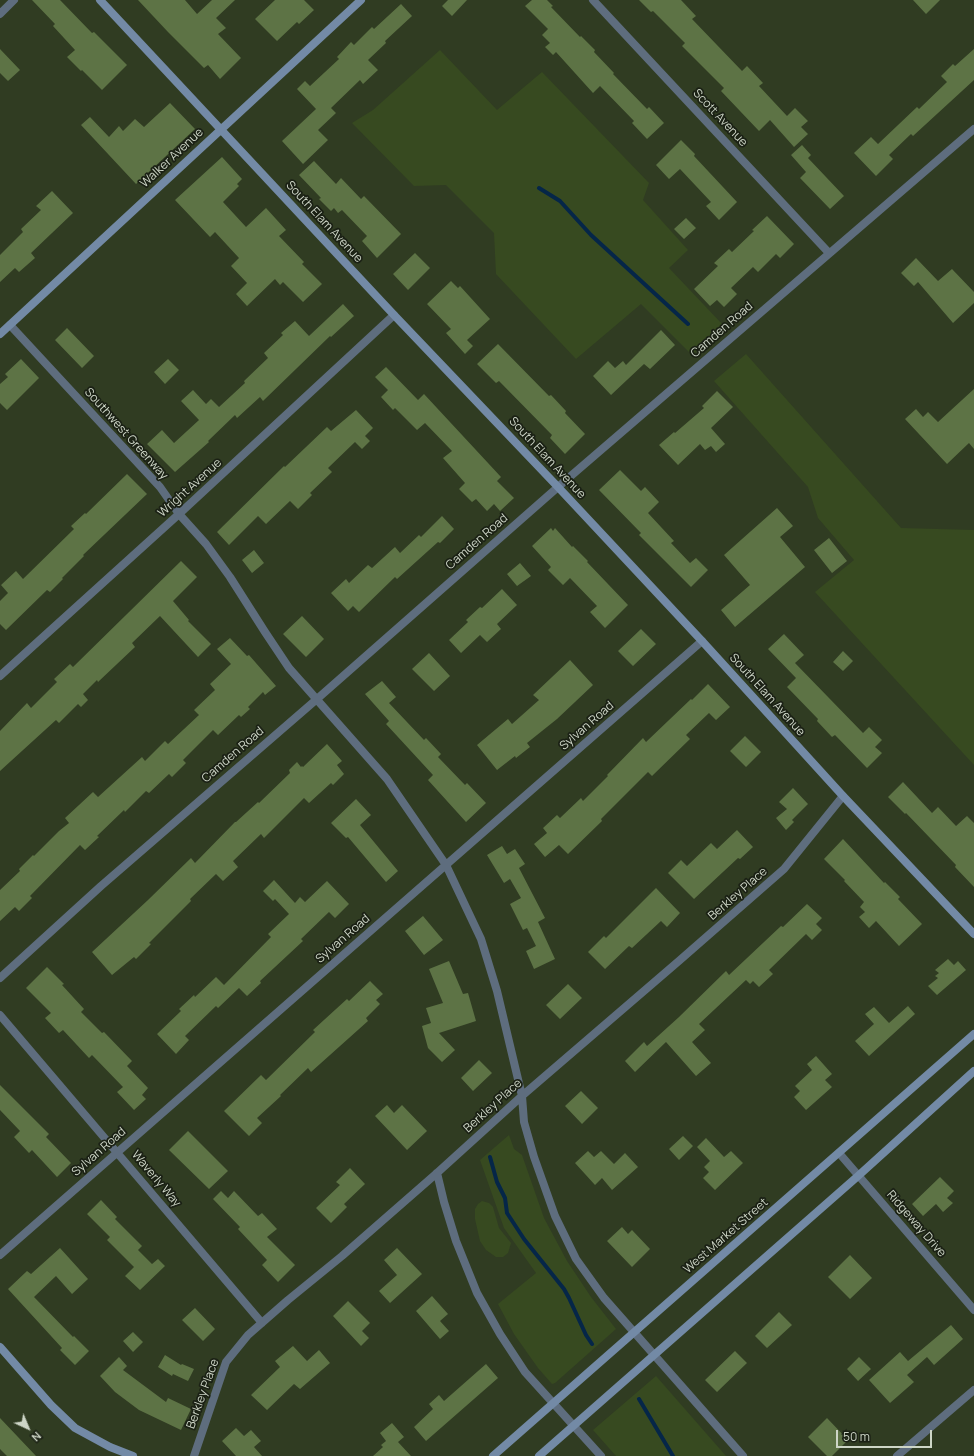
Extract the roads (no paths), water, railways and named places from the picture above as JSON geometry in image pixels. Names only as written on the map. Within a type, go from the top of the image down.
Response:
[{"type":"street","points":[[0,14],[14,0]]},
{"type":"street","name":"South Elam Avenue","points":[[100,0],[394,315],[558,487],[702,641],[843,796],[974,934]]},
{"type":"street","name":"Walker Avenue","points":[[0,334],[362,0]]},
{"type":"street","name":"Scott Avenue","points":[[593,0],[829,253]]},
{"type":"street","name":"Camden Road","points":[[0,978],[107,881],[558,487],[974,129]]},
{"type":"street","name":"Wright Avenue","points":[[0,676],[179,514],[394,315]]},
{"type":"street","name":"Southwest Greenway","points":[[10,325],[160,487],[179,514],[206,544],[230,577],[289,668],[387,779],[446,865],[481,939],[497,991],[522,1096],[524,1122],[534,1157],[555,1216],[576,1260],[604,1298],[743,1456]]},
{"type":"street","name":"Sylvan Road","points":[[0,1255],[702,641]]},
{"type":"street","name":"Berkley Place","points":[[194,1456],[226,1362],[248,1335],[342,1256],[522,1096],[784,869],[843,796]]},
{"type":"street","name":"Waverly Way","points":[[0,1015],[262,1323]]},
{"type":"street","name":"West Market Street","points":[[494,1456],[974,1034]]},
{"type":"street","points":[[539,1456],[858,1176],[974,1071]]},
{"type":"street","name":"Ridgeway Drive","points":[[839,1153],[974,1310]]},
{"type":"street","points":[[437,1173],[456,1241],[477,1293],[500,1334],[525,1372],[601,1456]]},
{"type":"street","points":[[0,1347],[51,1404],[75,1428],[110,1447],[133,1456]]},
{"type":"street","points":[[898,1456],[974,1390]]},
{"type":"waterway","points":[[539,188],[560,201],[591,235],[688,324]]},
{"type":"waterway","points":[[490,1157],[497,1182],[505,1198],[507,1213],[524,1239],[564,1289],[586,1335],[592,1344]]},
{"type":"waterway","points":[[639,1399],[673,1456]]}]
